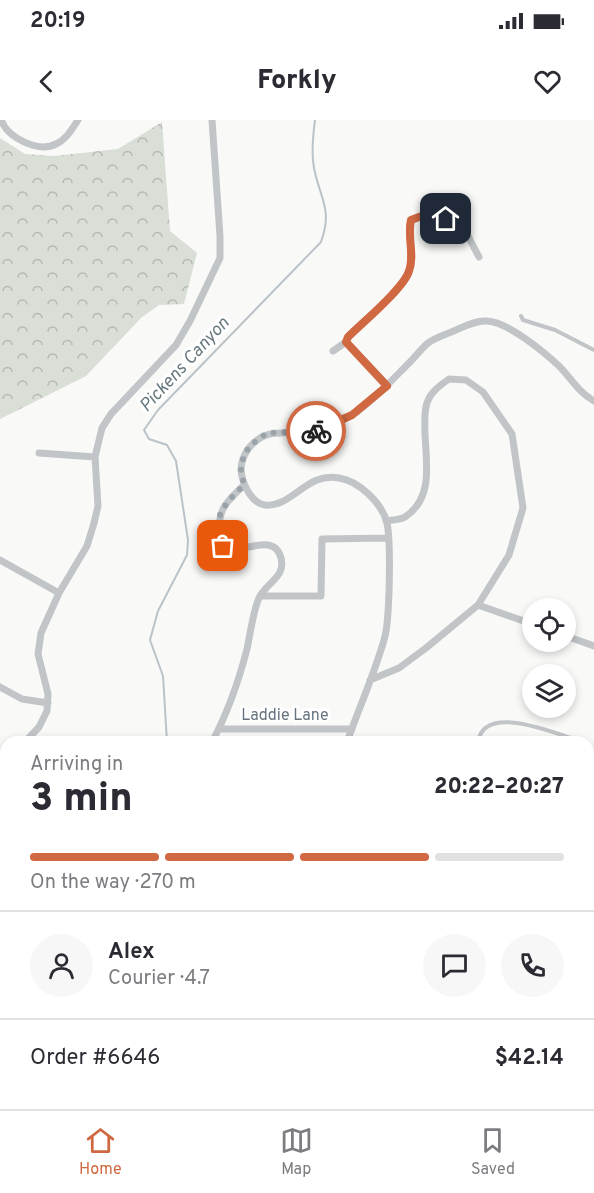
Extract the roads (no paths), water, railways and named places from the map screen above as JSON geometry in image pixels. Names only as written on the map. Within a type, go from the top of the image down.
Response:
[{"type":"street","points":[[1,120],[11,134],[45,147],[53,146],[63,140],[78,120]]},
{"type":"street","points":[[30,736],[44,720],[48,703],[47,685],[38,654],[44,624],[59,593],[87,546],[98,506],[95,457],[102,428],[111,414],[176,345],[220,258],[212,120]]},
{"type":"street","points":[[333,351],[346,342],[348,337],[399,286],[409,272],[412,250],[408,232],[411,220],[427,214],[446,219],[466,232],[479,257]]},
{"type":"street","points":[[349,736],[385,638],[388,538],[386,520],[368,493],[342,478],[327,476],[311,482],[285,500],[273,505],[263,505],[255,500],[244,485],[241,470],[244,454],[252,444],[267,433],[318,431],[352,415],[387,386],[428,343],[466,325],[486,321],[505,327],[528,342],[560,367],[586,397],[594,401]]},
{"type":"street","points":[[346,342],[387,386]]},
{"type":"street","points":[[370,680],[399,668],[478,605],[509,555],[523,508],[512,434],[483,392],[466,380],[448,378],[434,389],[426,406],[427,474],[424,491],[404,518],[386,520]]},
{"type":"street","points":[[39,453],[95,457]]},
{"type":"street","points":[[215,736],[243,661],[260,596],[278,577],[282,568],[282,559],[278,552],[266,545],[230,550],[223,546],[220,537],[220,512],[244,485]]},
{"type":"street","points":[[260,596],[321,596],[322,539],[388,538]]},
{"type":"street","points":[[0,560],[59,593]]},
{"type":"street","points":[[478,605],[522,620]]},
{"type":"street","points":[[576,640],[594,646]]},
{"type":"street","points":[[0,687],[22,699],[48,703]]},
{"type":"street","name":"Laddie Lane","points":[[219,729],[352,729]]},
{"type":"lane","points":[[522,316],[523,320],[555,330],[594,350]]},
{"type":"lane","points":[[479,736],[486,727],[496,722],[526,725],[563,736]]},
{"type":"waterway","name":"Pickens Canyon","points":[[167,736],[163,676],[150,640],[158,611],[187,555],[188,540],[176,461],[167,445],[149,439],[144,430],[158,410],[321,242],[326,212],[313,162],[315,120]]}]
